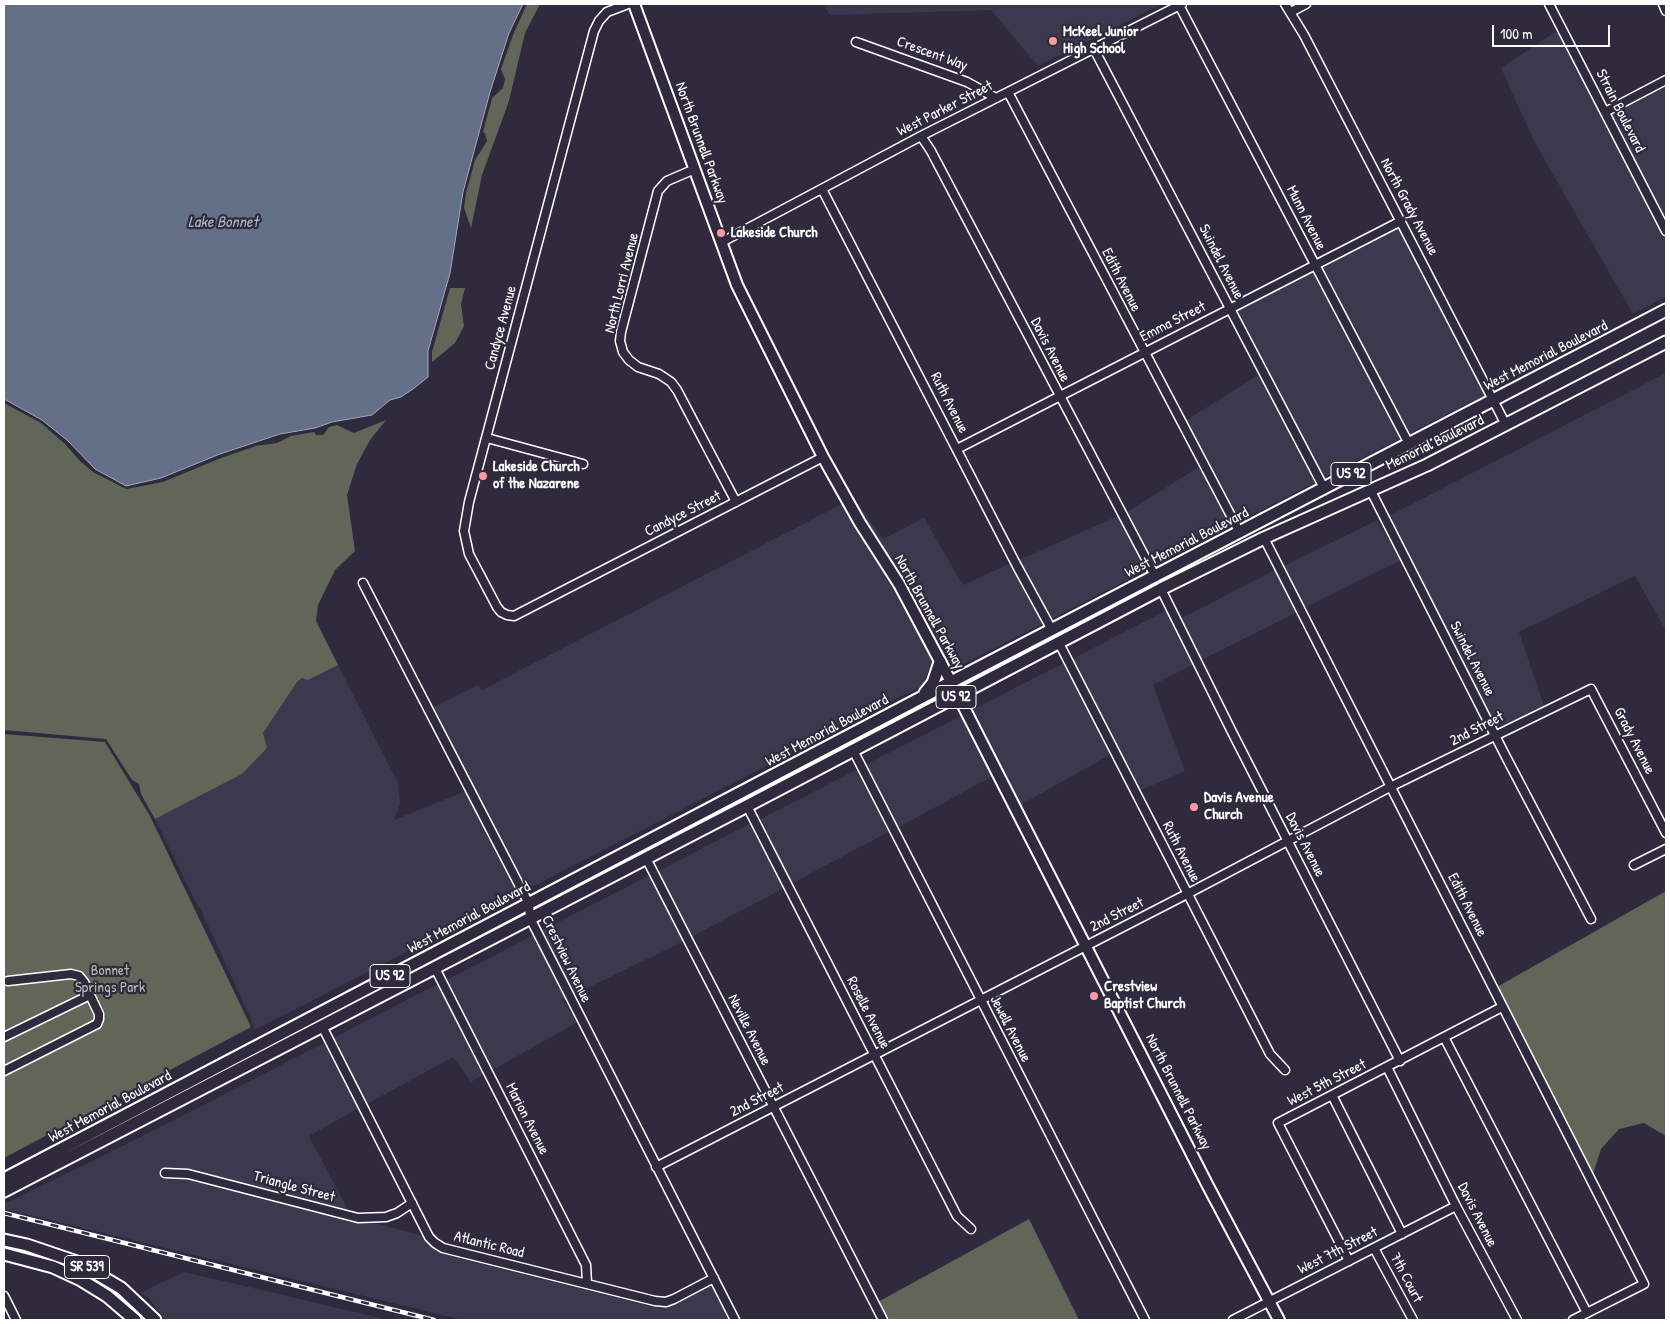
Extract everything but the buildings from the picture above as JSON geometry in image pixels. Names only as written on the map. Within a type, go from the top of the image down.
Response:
[{"type":"main road","name":"West Memorial Boulevard","points":[[6,1178],[920,698],[1666,310]]},
{"type":"main road","name":"Memorial Boulevard","points":[[1212,563],[1428,464],[1666,342]]},
{"type":"main road","name":"West Memorial Boulevard","points":[[4,1191],[1212,563]]},
{"type":"main road","points":[[1161,589],[1168,576],[1178,564]]},
{"type":"main road","points":[[1140,600],[1155,576]]},
{"type":"main road","points":[[920,698],[933,683],[940,662]]},
{"type":"main road","points":[[747,806],[772,777]]},
{"type":"main road","points":[[720,820],[742,793]]},
{"type":"main road","points":[[322,1026],[333,1013],[413,970],[425,958]]},
{"type":"main road","points":[[241,1068],[306,1028],[317,1014]]},
{"type":"main road","name":"SR 539","points":[[4,1240],[36,1248],[77,1262],[121,1288],[155,1320]]},
{"type":"main road","name":"SR 539","points":[[4,1254],[53,1267],[81,1280],[107,1296],[133,1318]]},
{"type":"main road","points":[[133,1318],[144,1320]]},
{"type":"street","name":"Candyce Avenue","points":[[556,596],[514,616],[501,612],[469,554],[464,531],[469,502],[594,30],[599,20],[607,12],[628,4]]},
{"type":"street","name":"North Brunnell Parkway","points":[[634,4],[737,285],[823,458],[898,584],[951,682],[1208,1186],[1279,1320]]},
{"type":"street","name":"West Parker Street","points":[[722,242],[921,136],[1181,4]]},
{"type":"street","name":"Munn Avenue","points":[[1181,4],[1315,267],[1409,444]]},
{"type":"street","name":"North Grady Avenue","points":[[1285,4],[1291,12],[1506,425]]},
{"type":"street","points":[[1291,12],[1306,4]]},
{"type":"street","name":"Strain Boulevard","points":[[1549,4],[1666,231]]},
{"type":"street","points":[[1663,4],[1666,10]]},
{"type":"street","name":"Crescent Way","points":[[856,42],[968,82],[996,98]]},
{"type":"street","name":"Swindel Avenue","points":[[1094,49],[1324,488]]},
{"type":"street","points":[[1605,112],[1666,80]]},
{"type":"street","name":"Edith Avenue","points":[[1008,92],[1240,533]]},
{"type":"street","name":"Davis Avenue","points":[[921,136],[1155,576]]},
{"type":"street","name":"North Lorri Avenue","points":[[694,169],[667,181],[658,191],[620,341],[623,352],[629,360],[638,367],[659,374],[671,382],[677,390],[736,502]]},
{"type":"street","name":"Ruth Avenue","points":[[822,189],[1052,630]]},
{"type":"street","name":"Emma Street","points":[[957,449],[1401,222]]},
{"type":"street","points":[[487,438],[583,464]]},
{"type":"street","name":"Candyce Street","points":[[556,596],[823,458]]},
{"type":"street","name":"Swindel Avenue","points":[[1371,491],[1495,736],[1591,919]]},
{"type":"street","name":"Edith Avenue","points":[[1264,538],[1644,1284],[1587,1313]]},
{"type":"street","name":"Crestview Avenue","points":[[363,583],[529,904],[530,918],[735,1320]]},
{"type":"street","name":"Davis Avenue","points":[[1161,589],[1400,1060]]},
{"type":"street","name":"Ruth Avenue","points":[[1059,643],[1270,1054],[1285,1070]]},
{"type":"street","name":"2nd Street","points":[[656,1167],[1087,946],[1390,787],[1591,689]]},
{"type":"street","name":"Grady Avenue","points":[[1591,689],[1666,833]]},
{"type":"street","name":"Jewell Avenue","points":[[853,750],[1145,1320]]},
{"type":"street","name":"Roselle Avenue","points":[[747,806],[957,1216],[971,1229]]},
{"type":"street","points":[[1634,866],[1666,849]]},
{"type":"street","name":"Neville Avenue","points":[[646,858],[883,1320]]},
{"type":"street","name":"Marion Avenue","points":[[435,968],[586,1265],[587,1283]]},
{"type":"street","points":[[4,1071],[97,1024],[100,1019],[84,982],[79,976],[71,974],[8,981]]},
{"type":"street","points":[[4,1037],[90,995]]},
{"type":"street","points":[[1400,1060],[1502,1007]]},
{"type":"street","name":"Atlantic Road","points":[[322,1026],[412,1203],[435,1243],[443,1248],[587,1283],[655,1302],[666,1302],[674,1299],[714,1278]]},
{"type":"street","points":[[1444,1037],[1587,1313],[1573,1320]]},
{"type":"street","name":"West 5th Street","points":[[1349,1261],[1278,1123],[1400,1060]]},
{"type":"street","name":"Davis Avenue","points":[[1388,1067],[1456,1206],[1517,1320]]},
{"type":"street","points":[[1332,1095],[1402,1234]]},
{"type":"street","name":"Triangle Street","points":[[165,1173],[188,1174],[358,1218],[373,1219],[386,1217],[397,1213],[412,1203]]},
{"type":"street","name":"West 7th Street","points":[[1233,1320],[1456,1206]]},
{"type":"street","name":"7th Court","points":[[1374,1248],[1413,1320]]},
{"type":"street","points":[[4,1296],[16,1320]]},
{"type":"shaded area","name":"McKeel Junior High School","points":[[823,4],[1162,4],[1038,66],[991,10],[830,15]]},
{"type":"shaded area","points":[[1558,30],[1666,240],[1666,297],[1633,314],[1534,141],[1501,68]]},
{"type":"shaded area","points":[[1666,86],[1666,222],[1610,114]]},
{"type":"shaded area","points":[[1400,227],[1485,395],[1408,434],[1321,269]]},
{"type":"shaded area","points":[[1313,272],[1401,438],[1323,478],[1235,312]]},
{"type":"shaded area","points":[[1666,373],[1666,631],[1635,576],[1519,632],[1544,706],[1496,727],[1389,516]]},
{"type":"shaded area","points":[[1260,374],[1316,482],[1238,522],[1185,421]]},
{"type":"shaded area","points":[[1200,466],[1231,526],[1154,566],[1126,513]]},
{"type":"shaded area","points":[[854,498],[883,539],[924,518],[963,585],[1011,563],[1044,623],[950,671],[852,499]]},
{"type":"shaded area","points":[[844,503],[895,587],[936,662],[927,683],[526,890],[432,708],[478,685],[482,690]]},
{"type":"shaded area","points":[[1118,516],[1147,570],[1051,619],[1019,560]]},
{"type":"shaded area","points":[[1377,520],[1401,560],[1304,608],[1282,567]]},
{"type":"shaded area","points":[[1275,570],[1297,612],[1201,660],[1180,619]]},
{"type":"shaded area","points":[[1167,610],[1194,664],[1153,685],[1185,771],[1139,791],[1072,659]]},
{"type":"shaded area","points":[[1064,663],[1111,754],[1019,806],[970,711]]},
{"type":"shaded area","points":[[338,665],[398,783],[400,804],[394,820],[466,791],[519,894],[255,1030],[200,908],[155,819],[242,774],[263,733],[297,682],[302,678],[308,680]]},
{"type":"shaded area","points":[[963,715],[993,776],[897,828],[865,765]]},
{"type":"shaded area","points":[[858,769],[890,831],[791,884],[759,820]]},
{"type":"shaded area","points":[[751,823],[784,888],[691,937],[657,872]]},
{"type":"shaded area","points":[[650,875],[684,941],[573,995],[541,931]]},
{"type":"shaded area","points":[[534,935],[566,998],[562,1000],[578,1022],[491,1071],[446,980]]},
{"type":"shaded area","points":[[438,984],[484,1074],[471,1082],[453,1057],[367,1104],[333,1038]]},
{"type":"shaded area","points":[[326,1042],[359,1108],[309,1136],[349,1212],[188,1170],[161,1169],[161,1178],[188,1179],[358,1223],[375,1223],[424,1236],[432,1246],[442,1252],[654,1306],[666,1306],[675,1303],[712,1284],[731,1320],[463,1320],[4,1209],[4,1204],[135,1140]]},
{"type":"shaded area","points":[[184,1272],[388,1320],[165,1320],[148,1297],[140,1293]]},
{"type":"green space","points":[[527,4],[540,4],[525,33],[509,101],[482,175],[471,228],[464,208],[466,193],[475,160],[487,141],[483,132],[492,98],[503,88],[505,79],[501,69]]},
{"type":"green space","points":[[450,288],[465,288],[461,304],[464,326],[455,343],[432,362],[432,352]]},
{"type":"green space","points":[[4,403],[41,423],[93,472],[126,489],[163,482],[221,458],[256,446],[277,443],[291,436],[314,432],[316,435],[323,435],[329,427],[337,425],[354,433],[386,420],[370,440],[357,464],[347,495],[355,551],[335,570],[318,605],[316,621],[338,665],[308,680],[302,678],[297,682],[263,733],[267,748],[242,774],[155,819],[141,794],[139,784],[132,780],[106,739],[4,730]]},
{"type":"green space","name":"Bonnet Springs Park","points":[[4,734],[105,742],[150,816],[251,1027],[4,1158]]},
{"type":"green space","points":[[1666,891],[1666,1136],[1644,1123],[1619,1129],[1601,1149],[1593,1174],[1497,987]]},
{"type":"green space","points":[[1029,1219],[1079,1320],[888,1320],[878,1302]]},
{"type":"water","name":"Lake Bonnet","points":[[4,4],[523,4],[509,33],[490,92],[463,192],[450,273],[428,351],[428,377],[401,397],[390,400],[372,415],[280,434],[220,454],[161,478],[126,486],[95,469],[68,441],[42,420],[4,399]]},
{"type":"railway","points":[[4,1213],[434,1320]]},
{"type":"place","name":"McKeel Junior High School","points":[[1053,41]]},
{"type":"place","name":"Lakeside Church","points":[[721,233]]},
{"type":"place","name":"Lakeside Church of the Nazarene","points":[[483,476]]},
{"type":"place","name":"Davis Avenue Church","points":[[1194,807]]},
{"type":"place","name":"Crestview Baptist Church","points":[[1094,996]]}]
